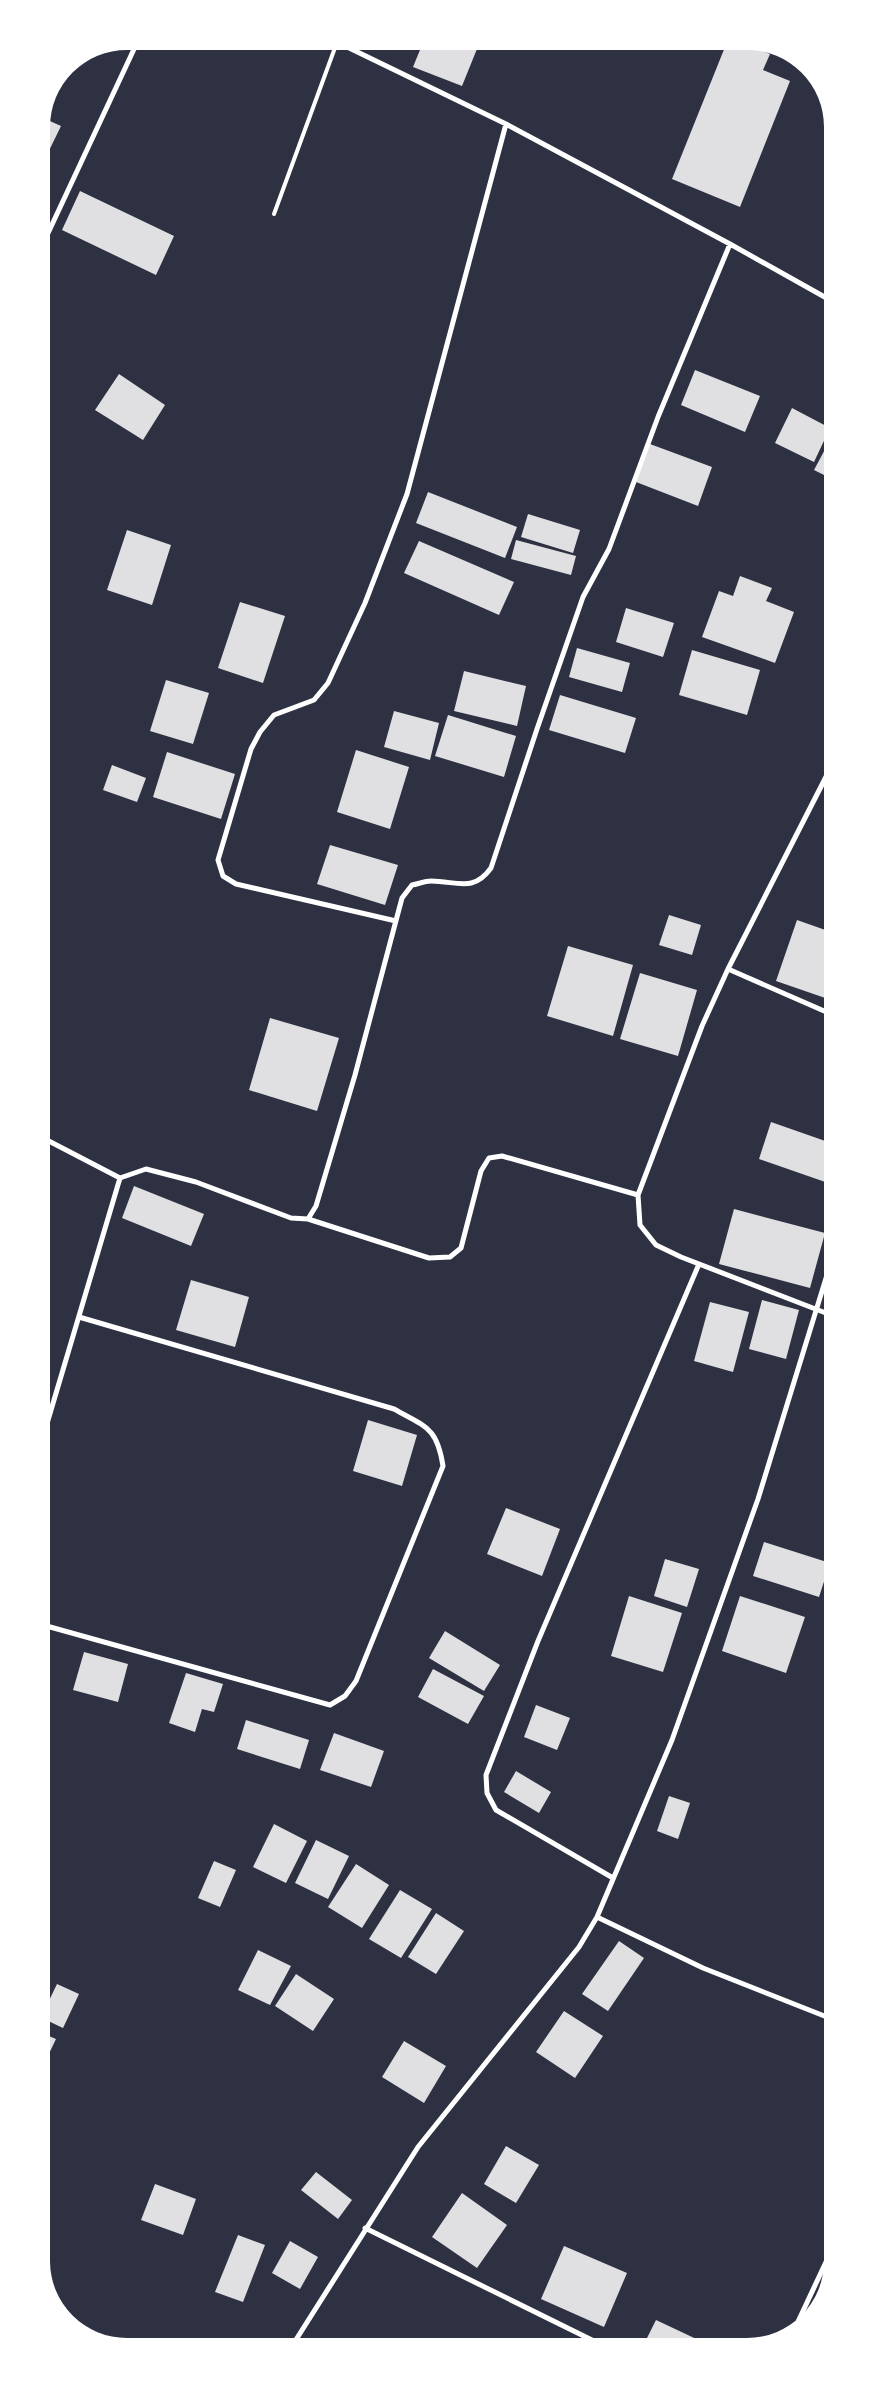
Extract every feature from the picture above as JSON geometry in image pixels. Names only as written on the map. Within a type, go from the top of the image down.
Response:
[{"type":"street","points":[[50,229],[134,50]]},
{"type":"street","points":[[354,50],[506,124],[824,297]]},
{"type":"street","points":[[396,921],[236,884],[223,876],[218,860],[251,749],[260,732],[274,715],[314,700],[328,683],[368,594],[407,494],[506,124]]},
{"type":"street","points":[[308,1219],[316,1206],[327,1169],[402,898],[412,885],[430,881],[469,884],[484,879],[491,868],[583,597],[609,549],[658,417],[730,244]]},
{"type":"street","points":[[824,781],[728,969],[702,1026],[638,1195],[640,1224],[656,1245],[699,1264],[824,1312]]},
{"type":"street","points":[[728,969],[824,1011]]},
{"type":"street","points":[[50,1142],[120,1178],[146,1169],[196,1182],[291,1218],[308,1219],[429,1258],[450,1257],[461,1248],[481,1171],[489,1158],[502,1156],[638,1195]]},
{"type":"street","points":[[50,1414],[120,1178]]},
{"type":"street","points":[[613,1878],[496,1810],[487,1794],[486,1775],[538,1641],[699,1264]]},
{"type":"street","points":[[297,2338],[365,2228],[418,2148],[579,1947],[597,1918],[672,1740],[747,1532],[824,1284]]},
{"type":"street","points":[[50,1627],[330,1705],[345,1696],[356,1681],[443,1466],[440,1446],[429,1429],[394,1408],[78,1317]]},
{"type":"street","points":[[597,1918],[704,1968],[824,2015]]},
{"type":"street","points":[[365,2228],[588,2338]]},
{"type":"street","points":[[801,2316],[824,2267]]},
{"type":"lane","points":[[274,214],[334,50]]},
{"type":"building","points":[[420,50],[477,50],[462,86],[413,67]]},
{"type":"building","points":[[724,50],[752,50],[770,54],[763,70],[790,81],[740,207],[672,179]]},
{"type":"building","points":[[50,121],[61,126],[50,149]]},
{"type":"building","points":[[80,191],[174,236],[156,275],[62,230]]},
{"type":"building","points":[[695,370],[760,396],[745,432],[681,405]]},
{"type":"building","points":[[119,374],[165,405],[143,440],[95,410]]},
{"type":"building","points":[[792,408],[824,425],[824,441],[814,462],[775,443]]},
{"type":"building","points":[[650,444],[712,467],[698,506],[636,482]]},
{"type":"building","points":[[824,451],[824,475],[814,470]]},
{"type":"building","points":[[428,492],[517,527],[505,558],[416,523]]},
{"type":"building","points":[[528,514],[580,530],[573,553],[521,537]]},
{"type":"building","points":[[127,530],[171,545],[152,605],[107,590]]},
{"type":"building","points":[[516,540],[576,556],[571,575],[511,559]]},
{"type":"building","points":[[419,541],[514,582],[499,615],[404,573]]},
{"type":"building","points":[[740,576],[772,588],[766,601],[794,612],[775,663],[702,637],[719,591],[733,596]]},
{"type":"building","points":[[240,602],[285,616],[263,683],[218,668]]},
{"type":"building","points":[[626,608],[674,623],[663,657],[616,642]]},
{"type":"building","points":[[577,648],[630,663],[622,692],[569,677]]},
{"type":"building","points":[[692,650],[760,670],[747,715],[679,695]]},
{"type":"building","points":[[464,671],[526,686],[517,726],[454,711]]},
{"type":"building","points":[[166,680],[209,693],[193,744],[150,731]]},
{"type":"building","points":[[560,695],[636,718],[625,753],[549,730]]},
{"type":"building","points":[[394,711],[439,723],[430,760],[384,747]]},
{"type":"building","points":[[448,715],[516,736],[504,777],[435,756]]},
{"type":"building","points":[[356,750],[409,767],[390,829],[337,812]]},
{"type":"building","points":[[167,752],[235,774],[221,819],[153,797]]},
{"type":"building","points":[[112,765],[146,778],[137,802],[103,790]]},
{"type":"building","points":[[330,845],[398,865],[385,905],[317,884]]},
{"type":"building","points":[[669,915],[701,925],[692,955],[659,945]]},
{"type":"building","points":[[797,920],[824,930],[824,998],[776,981]]},
{"type":"building","points":[[568,946],[633,965],[613,1036],[547,1016]]},
{"type":"building","points":[[640,973],[697,990],[678,1056],[620,1039]]},
{"type":"building","points":[[270,1018],[339,1038],[317,1111],[249,1090]]},
{"type":"building","points":[[771,1122],[824,1141],[824,1182],[759,1159]]},
{"type":"building","points":[[134,1186],[204,1214],[191,1246],[122,1218]]},
{"type":"building","points":[[734,1209],[824,1233],[810,1288],[719,1264]]},
{"type":"building","points":[[191,1280],[249,1297],[235,1347],[176,1330]]},
{"type":"building","points":[[762,1300],[799,1310],[786,1359],[749,1349]]},
{"type":"building","points":[[710,1302],[749,1312],[733,1372],[694,1361]]},
{"type":"building","points":[[368,1420],[417,1435],[402,1486],[353,1471]]},
{"type":"building","points":[[506,1508],[560,1529],[542,1576],[487,1554]]},
{"type":"building","points":[[764,1542],[824,1561],[824,1582],[819,1597],[753,1576]]},
{"type":"building","points":[[665,1559],[699,1569],[687,1607],[654,1596]]},
{"type":"building","points":[[629,1596],[682,1613],[663,1672],[611,1656]]},
{"type":"building","points":[[740,1596],[805,1617],[786,1673],[722,1651]]},
{"type":"building","points":[[445,1631],[500,1665],[484,1691],[429,1658]]},
{"type":"building","points":[[84,1652],[128,1664],[118,1702],[73,1690]]},
{"type":"building","points":[[433,1669],[484,1696],[468,1724],[418,1697]]},
{"type":"building","points":[[186,1673],[223,1684],[214,1712],[202,1709],[195,1732],[169,1723]]},
{"type":"building","points":[[536,1705],[570,1718],[557,1750],[524,1737]]},
{"type":"building","points":[[246,1720],[309,1740],[300,1769],[237,1749]]},
{"type":"building","points":[[334,1733],[384,1751],[371,1787],[320,1770]]},
{"type":"building","points":[[516,1771],[551,1792],[539,1813],[504,1792]]},
{"type":"building","points":[[669,1796],[690,1803],[678,1839],[657,1831]]},
{"type":"building","points":[[274,1824],[307,1841],[286,1883],[253,1867]]},
{"type":"building","points":[[316,1840],[349,1856],[328,1899],[295,1883]]},
{"type":"building","points":[[214,1861],[236,1870],[220,1907],[198,1898]]},
{"type":"building","points":[[356,1864],[389,1885],[362,1928],[328,1907]]},
{"type":"building","points":[[400,1890],[432,1909],[401,1958],[369,1939]]},
{"type":"building","points":[[436,1913],[464,1931],[436,1974],[408,1957]]},
{"type":"building","points":[[619,1941],[644,1958],[608,2011],[582,1994]]},
{"type":"building","points":[[258,1950],[291,1966],[270,2005],[238,1990]]},
{"type":"building","points":[[296,1974],[334,1999],[313,2031],[275,2006]]},
{"type":"building","points":[[57,1984],[79,1994],[63,2028],[50,2022],[50,1999]]},
{"type":"building","points":[[564,2011],[603,2036],[575,2078],[536,2052]]},
{"type":"building","points":[[50,2036],[56,2039],[50,2052]]},
{"type":"building","points":[[404,2041],[446,2066],[424,2103],[382,2077]]},
{"type":"building","points":[[506,2146],[539,2165],[516,2203],[484,2184]]},
{"type":"building","points":[[316,2172],[352,2200],[338,2219],[301,2190]]},
{"type":"building","points":[[155,2184],[196,2199],[183,2235],[141,2220]]},
{"type":"building","points":[[462,2193],[507,2225],[477,2268],[432,2237]]},
{"type":"building","points":[[238,2235],[265,2245],[243,2302],[215,2292]]},
{"type":"building","points":[[290,2241],[318,2257],[300,2289],[272,2273]]},
{"type":"building","points":[[564,2246],[627,2273],[604,2327],[541,2299]]},
{"type":"building","points":[[656,2320],[694,2338],[647,2338]]}]
